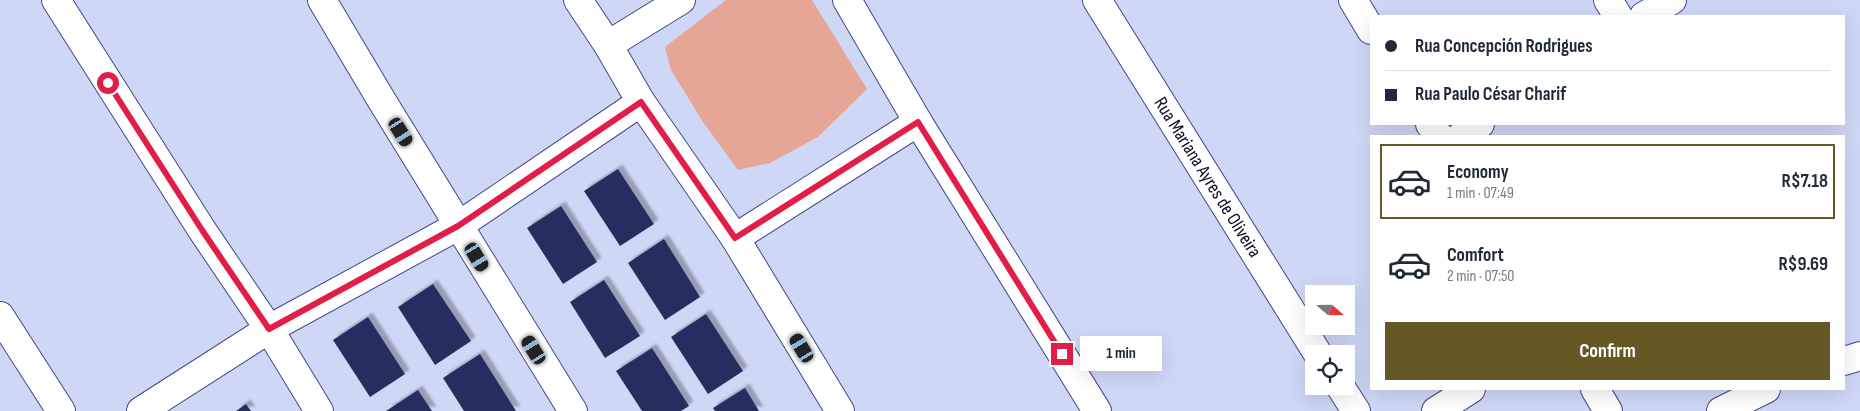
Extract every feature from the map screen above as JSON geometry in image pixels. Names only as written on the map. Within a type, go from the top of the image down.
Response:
[{"type":"street","points":[[56,0],[202,230],[269,329],[319,411]]},
{"type":"street","points":[[322,0],[458,226],[573,411]]},
{"type":"street","points":[[578,0],[608,45],[641,102],[735,238],[840,411]]},
{"type":"street","points":[[608,45],[681,0]]},
{"type":"street","points":[[847,0],[918,122],[1097,411]]},
{"type":"street","name":"Rua Mariana Ayres de Oliveira","points":[[1097,0],[1312,345]]},
{"type":"street","points":[[1353,0],[1370,28]]},
{"type":"street","points":[[1608,0],[1617,15]]},
{"type":"street","points":[[1646,15],[1672,0]]},
{"type":"street","points":[[141,411],[269,329],[458,226],[641,102]]},
{"type":"street","points":[[735,238],[918,122]]},
{"type":"street","points":[[1463,135],[1478,125]]},
{"type":"street","points":[[0,316],[61,411]]},
{"type":"street","points":[[1845,361],[1860,356]]},
{"type":"street","points":[[1436,411],[1469,390]]},
{"type":"street","points":[[1596,390],[1608,411]]},
{"type":"street","points":[[1721,411],[1764,390]]},
{"type":"street","points":[[1346,395],[1356,411]]},
{"type":"shaded area","points":[[726,0],[812,0],[867,89],[818,137],[770,163],[738,170],[703,122],[671,70],[665,47]]},
{"type":"building","points":[[618,169],[654,224],[620,246],[584,191]]},
{"type":"building","points":[[561,206],[597,262],[563,284],[527,228]]},
{"type":"building","points":[[664,239],[700,297],[665,320],[628,263]]},
{"type":"building","points":[[604,280],[640,336],[605,358],[570,302]]},
{"type":"building","points":[[433,284],[471,341],[435,365],[398,307]]},
{"type":"building","points":[[706,314],[743,371],[708,394],[671,337]]},
{"type":"building","points":[[368,317],[405,374],[370,397],[333,340]]},
{"type":"building","points":[[652,348],[689,406],[681,411],[642,411],[616,371]]},
{"type":"building","points":[[480,354],[516,411],[464,411],[443,378]]},
{"type":"building","points":[[745,388],[759,411],[715,411],[713,408]]},
{"type":"building","points":[[418,390],[432,411],[386,411]]},
{"type":"building","points":[[246,404],[251,411],[236,411]]},
{"type":"route","points":[[108,83],[202,230],[269,329],[458,226],[641,102],[735,238],[918,122],[1062,354]]}]
